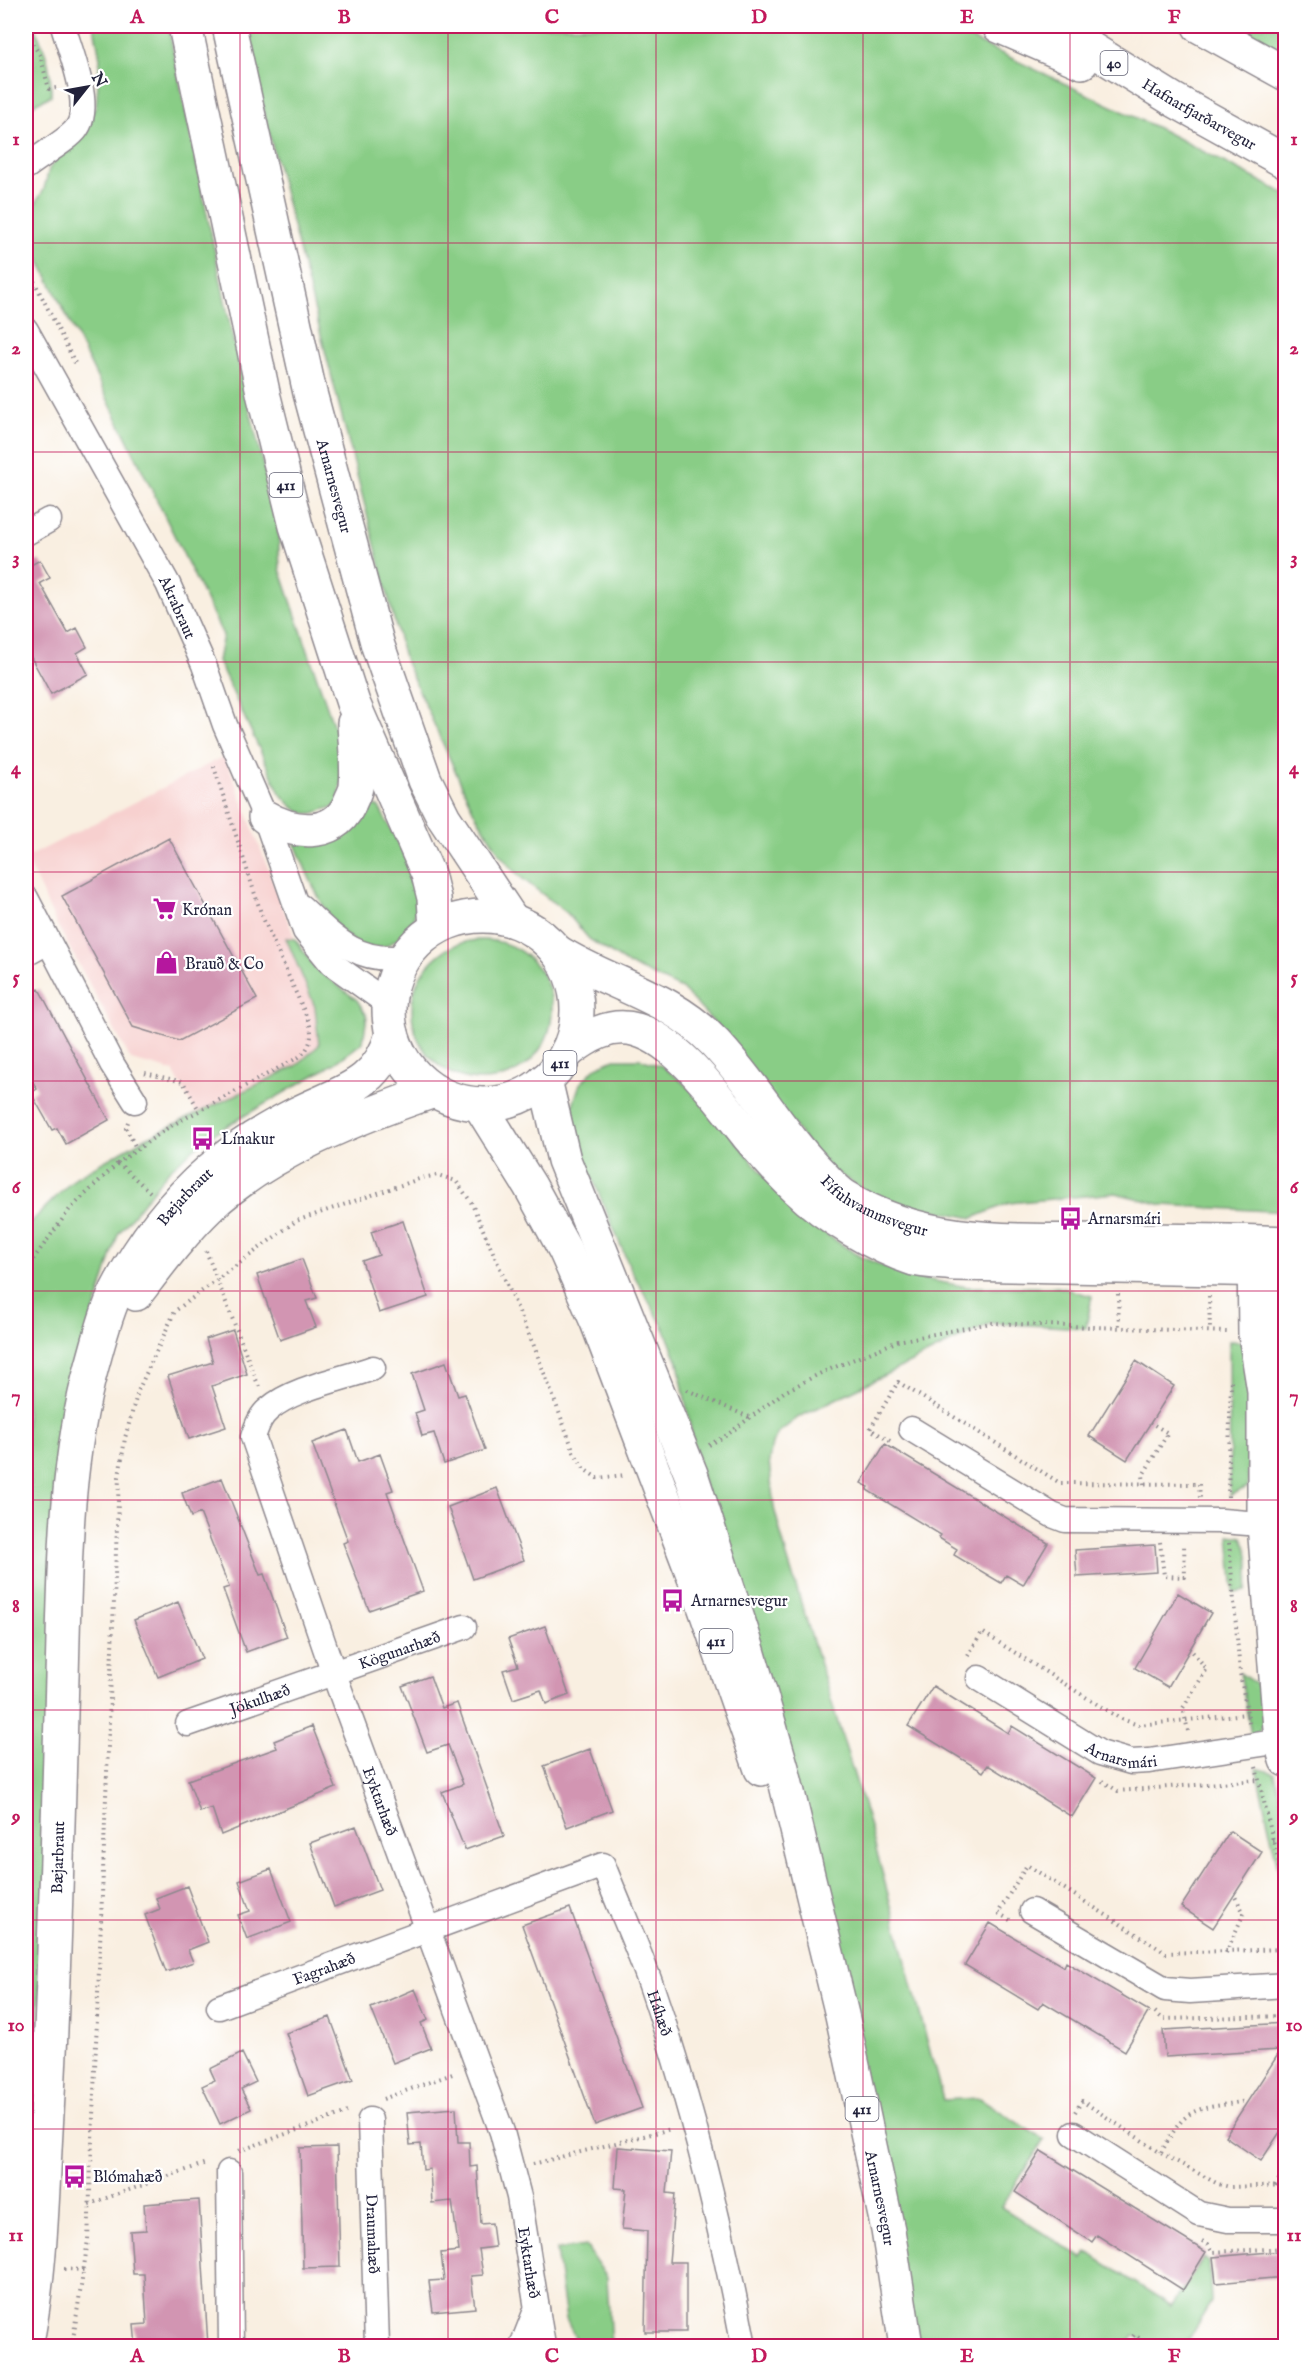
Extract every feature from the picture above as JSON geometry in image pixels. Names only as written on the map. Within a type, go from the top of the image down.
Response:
[{"type":"main road","name":"411","points":[[185,26],[264,397],[296,526],[352,703],[428,874],[434,898],[436,928]]},
{"type":"main road","name":"Arnarnesvegur","points":[[229,26],[310,393],[378,646],[425,780],[444,818],[512,920]]},
{"type":"main road","points":[[999,26],[1174,100]]},
{"type":"main road","name":"Hafnarfjarðarvegur","points":[[1054,26],[1174,100],[1286,162]]},
{"type":"main road","points":[[1199,26],[1286,74]]},
{"type":"main road","points":[[265,817],[280,826],[305,830],[324,828],[345,814],[356,790],[352,703]]},
{"type":"main road","name":"Arnarnesvegur","points":[[486,916],[512,920],[536,933],[556,951],[569,974],[576,1000],[575,1027],[567,1052],[545,1080],[514,1099],[479,1104],[448,1098],[434,1091],[415,1076],[401,1056],[390,1022],[393,982],[405,957],[419,941],[436,928],[460,919],[486,916]]},
{"type":"main road","name":"Fífuhvammsvegur","points":[[556,951],[613,982],[653,996],[682,1015],[715,1043],[798,1150],[842,1195],[878,1214],[921,1229],[972,1239],[1273,1256]]},
{"type":"main road","name":"Bæjarbraut","points":[[26,2346],[41,2231],[55,1966],[66,1536],[75,1451],[91,1368],[116,1292],[154,1228],[210,1169],[262,1133],[360,1084],[376,1068],[387,1052],[390,1022]]},
{"type":"main road","name":"Fífuhvammsvegur","points":[[567,1052],[590,1034],[609,1030],[637,1030],[665,1046],[701,1076],[749,1137],[798,1190],[846,1228],[914,1259],[954,1264],[1273,1256]]},
{"type":"main road","name":"Arnarnesvegur","points":[[545,1080],[564,1160],[691,1474],[772,1735],[798,1829],[807,1875],[842,2014],[888,2230],[906,2346]]},
{"type":"main road","name":"Bæjarbraut","points":[[91,1368],[129,1304],[159,1264],[209,1207],[231,1188],[284,1155],[332,1132],[434,1091]]},
{"type":"main road","name":"Arnarnesvegur","points":[[479,1104],[530,1186],[560,1241],[597,1322],[695,1580],[764,1778],[786,1834],[807,1875]]},
{"type":"main road","name":"Arnarsmári","points":[[1273,1256],[1255,1335],[1264,1391],[1275,1525],[1283,1751]]},
{"type":"street","points":[[29,176],[36,149],[77,129],[83,111],[79,84],[63,26]]},
{"type":"street","name":"Akrabraut","points":[[26,330],[168,584],[204,665],[225,725],[265,817],[305,931],[331,963],[380,998],[390,1022]]},
{"type":"street","points":[[26,533],[49,520]]},
{"type":"street","points":[[26,898],[112,1064],[135,1101]]},
{"type":"street","name":"Akrabraut","points":[[295,902],[351,950],[373,957],[405,957]]},
{"type":"street","points":[[26,954],[48,942]]},
{"type":"street","points":[[267,1410],[283,1399],[373,1368]]},
{"type":"street","name":"Eyktarhæð","points":[[267,1410],[258,1423],[253,1437],[334,1674],[502,2132],[512,2170],[538,2306],[543,2346]]},
{"type":"street","points":[[911,1429],[1052,1515],[1065,1520],[1275,1525]]},
{"type":"street","name":"Kögunarhæð","points":[[334,1674],[464,1627]]},
{"type":"street","name":"Jökulhæð","points":[[188,1724],[334,1674]]},
{"type":"street","name":"Arnarsmári","points":[[979,1677],[1107,1756],[1131,1762],[1192,1755],[1283,1751]]},
{"type":"street","name":"Háhæð","points":[[429,1931],[603,1865],[652,1987],[694,2123],[729,2266],[744,2346]]},
{"type":"street","points":[[1032,1911],[1165,1989],[1190,1991],[1286,1985]]},
{"type":"street","name":"Fagrahæð","points":[[219,2007],[429,1931]]},
{"type":"street","name":"Draumahæð","points":[[369,2109],[377,2346]]},
{"type":"street","points":[[1074,2134],[1199,2214],[1228,2220],[1286,2220]]},
{"type":"street","points":[[224,2162],[231,2346]]},
{"type":"street","name":"Eyktarhæð","points":[[522,2346],[538,2306]]},
{"type":"path","points":[[26,34],[40,55],[49,89],[65,88]]},
{"type":"path","points":[[26,204],[33,191],[29,176]]},
{"type":"path","points":[[26,1269],[70,1209],[118,1163],[144,1143],[199,1110],[303,1054],[310,1042],[311,1033],[283,960],[262,916],[209,753]]},
{"type":"path","points":[[112,1064],[183,1082],[199,1110]]},
{"type":"path","points":[[118,1163],[156,1197]]},
{"type":"path","points":[[72,2346],[85,2270],[89,2204],[119,1477],[125,1438],[138,1391],[159,1342],[176,1311],[296,1221],[422,1178],[438,1175],[456,1181],[471,1202],[487,1236],[574,1452],[584,1469],[597,1478],[611,1479],[632,1474]]},
{"type":"path","points":[[204,1247],[219,1280],[267,1410]]},
{"type":"path","points":[[1118,1290],[1119,1330]]},
{"type":"path","points":[[1209,1291],[1210,1331]]},
{"type":"path","points":[[707,1446],[751,1418],[784,1392],[823,1372],[898,1341],[991,1323],[1233,1333]]},
{"type":"path","points":[[898,1382],[1060,1483],[1199,1484],[1200,1504]]},
{"type":"path","points":[[687,1390],[751,1418]]},
{"type":"path","points":[[1144,1484],[1143,1475],[1168,1433],[1151,1423]]},
{"type":"path","points":[[1190,1649],[1207,1670],[1183,1708],[1192,1755]]},
{"type":"path","points":[[1186,1720],[1247,1714]]},
{"type":"path","points":[[1272,1840],[1286,1838]]},
{"type":"path","points":[[1226,1953],[1244,1913],[1234,1895]]},
{"type":"path","points":[[89,2204],[224,2162],[478,2066]]},
{"type":"path","points":[[1161,2153],[1177,2124],[1187,2113],[1246,2101]]},
{"type":"path","points":[[512,2170],[694,2123]]},
{"type":"path","points":[[1276,2186],[1286,2163]]},
{"type":"path","points":[[73,2182],[90,2184]]},
{"type":"path","points":[[53,2268],[85,2270]]},
{"type":"path","points":[[1126,2346],[1134,2335],[1152,2346]]},
{"type":"shaded area","points":[[225,756],[295,939],[286,939],[315,1007],[319,1045],[296,1066],[197,1114],[173,1071],[131,1060],[55,921],[26,858]]},
{"type":"green space","points":[[26,26],[33,26],[41,43],[49,68],[51,96],[26,108]]},
{"type":"green space","points":[[94,26],[168,26],[234,344],[278,527],[280,569],[345,759],[338,805],[319,812],[299,812],[280,793],[218,661],[223,635],[32,245],[29,215],[44,189],[49,169],[96,107],[100,58]]},
{"type":"green space","points":[[252,26],[944,26],[1162,130],[1285,194],[1285,1212],[1163,1205],[1116,1193],[1009,1203],[973,1218],[878,1199],[824,1165],[720,1029],[682,989],[628,964],[589,939],[567,913],[519,876],[501,856],[474,812],[404,658],[267,125],[250,41]]},
{"type":"green space","points":[[1236,26],[1285,26],[1285,54]]},
{"type":"green space","points":[[370,804],[379,807],[405,857],[413,878],[416,900],[413,921],[405,933],[385,946],[368,947],[353,941],[327,912],[295,844],[319,840],[347,830]]},
{"type":"green space","points":[[286,938],[295,939],[316,969],[357,1000],[367,1016],[363,1042],[335,1063],[208,1137],[169,1170],[118,1234],[78,1364],[26,2227],[26,1227],[76,1177],[142,1140],[296,1066],[319,1045],[315,1007]]},
{"type":"green space","points":[[482,940],[509,945],[531,961],[547,983],[552,1010],[547,1037],[531,1059],[509,1075],[482,1080],[455,1075],[433,1059],[417,1037],[412,1010],[417,983],[433,961],[455,945]]},
{"type":"green space","points":[[614,1059],[640,1059],[662,1066],[696,1093],[783,1198],[818,1229],[859,1256],[907,1276],[968,1287],[1058,1287],[1092,1296],[1086,1328],[991,1323],[799,1417],[778,1433],[772,1444],[769,1461],[774,1508],[787,1557],[870,1827],[943,2100],[980,2098],[1044,2140],[1001,2207],[1083,2258],[1087,2252],[1172,2306],[1204,2257],[1209,2261],[1211,2302],[1184,2346],[1152,2346],[1134,2335],[1126,2346],[913,2346],[694,1445],[678,1363],[665,1330],[631,1270],[575,1137],[570,1113],[580,1084],[596,1067]]},
{"type":"green space","points":[[1229,1341],[1249,1342],[1248,1487],[1230,1495]]},
{"type":"green space","points":[[1229,1535],[1242,1537],[1245,1542],[1249,1571],[1246,1591],[1234,1593]]},
{"type":"green space","points":[[1240,1673],[1257,1685],[1265,1721],[1260,1730],[1251,1735]]},
{"type":"green space","points":[[1256,1768],[1275,1773],[1285,1824],[1285,1900]]},
{"type":"green space","points":[[586,2246],[607,2278],[611,2346],[579,2346],[566,2319],[556,2250]]},
{"type":"building","points":[[26,555],[31,565],[40,560],[50,578],[40,583],[68,633],[77,628],[87,647],[77,653],[88,674],[51,694],[26,648]]},
{"type":"building","points":[[169,838],[257,999],[179,1041],[133,1027],[62,896]]},
{"type":"building","points":[[39,989],[109,1120],[66,1144],[57,1128],[52,1130],[31,1093],[37,1089],[26,1069],[26,997]]},
{"type":"building","points":[[403,1221],[428,1297],[379,1313],[362,1261],[379,1255],[371,1232]]},
{"type":"building","points":[[302,1259],[317,1298],[306,1301],[316,1327],[280,1340],[257,1275]]},
{"type":"building","points":[[233,1330],[247,1374],[212,1386],[226,1427],[189,1439],[168,1376],[213,1362],[206,1339]]},
{"type":"building","points":[[1136,1361],[1174,1386],[1127,1460],[1089,1436]]},
{"type":"building","points":[[446,1362],[458,1396],[465,1394],[485,1450],[444,1464],[434,1433],[422,1436],[415,1413],[424,1410],[412,1374]]},
{"type":"building","points":[[347,1430],[358,1462],[380,1454],[393,1490],[387,1492],[423,1591],[369,1610],[343,1543],[348,1541],[312,1443]]},
{"type":"building","points":[[885,1444],[1048,1543],[1023,1585],[1006,1575],[1001,1583],[954,1555],[957,1549],[939,1538],[941,1535],[867,1490],[869,1487],[861,1483]]},
{"type":"building","points":[[222,1478],[260,1575],[264,1574],[287,1637],[246,1652],[223,1589],[229,1587],[200,1513],[191,1517],[182,1493]]},
{"type":"building","points":[[497,1488],[524,1560],[473,1579],[448,1507]]},
{"type":"building","points":[[1155,1545],[1157,1572],[1077,1577],[1075,1550]]},
{"type":"building","points":[[1178,1593],[1211,1613],[1168,1687],[1135,1668]]},
{"type":"building","points":[[178,1602],[202,1659],[158,1677],[134,1620]]},
{"type":"building","points":[[545,1626],[569,1695],[546,1704],[541,1690],[513,1699],[503,1670],[518,1666],[508,1639]]},
{"type":"building","points":[[430,1676],[442,1708],[457,1703],[504,1836],[465,1850],[442,1792],[463,1784],[448,1745],[427,1752],[402,1686]]},
{"type":"building","points":[[933,1686],[1008,1733],[1012,1726],[1096,1778],[1072,1817],[988,1765],[983,1772],[908,1726]]},
{"type":"building","points":[[312,1726],[336,1788],[221,1835],[212,1808],[200,1812],[188,1780],[277,1748],[274,1741]]},
{"type":"building","points":[[590,1749],[612,1810],[567,1827],[544,1766]]},
{"type":"building","points":[[356,1826],[380,1890],[334,1907],[310,1843]]},
{"type":"building","points":[[1230,1831],[1262,1852],[1213,1928],[1181,1907]]},
{"type":"building","points":[[271,1869],[291,1922],[247,1939],[238,1915],[250,1911],[239,1881]]},
{"type":"building","points":[[187,1886],[208,1942],[188,1950],[193,1962],[166,1972],[145,1915],[160,1909],[156,1898]]},
{"type":"building","points":[[570,1908],[642,2108],[595,2125],[522,1925]]},
{"type":"building","points":[[990,1923],[1064,1967],[1066,1962],[1149,2011],[1125,2051],[1043,2002],[1038,2009],[965,1965]]},
{"type":"building","points":[[415,1989],[428,2020],[421,2023],[431,2048],[393,2063],[371,2008]]},
{"type":"building","points":[[330,2017],[353,2080],[308,2096],[286,2033]]},
{"type":"building","points":[[1286,2023],[1286,2123],[1261,2161],[1225,2136],[1281,2050],[1165,2057],[1163,2030]]},
{"type":"building","points":[[242,2053],[256,2082],[241,2089],[251,2109],[220,2124],[202,2086],[215,2080],[210,2069]]},
{"type":"building","points":[[456,2108],[458,2142],[469,2142],[470,2167],[477,2166],[481,2224],[492,2223],[495,2247],[479,2249],[483,2275],[471,2276],[475,2308],[433,2312],[429,2281],[444,2280],[441,2253],[459,2251],[452,2201],[432,2203],[430,2169],[423,2170],[421,2144],[410,2145],[407,2112]]},
{"type":"building","points":[[337,2147],[340,2267],[303,2268],[300,2148]]},
{"type":"building","points":[[618,2147],[671,2151],[667,2193],[675,2194],[669,2262],[686,2262],[686,2332],[645,2332],[647,2231],[622,2229],[626,2189],[615,2188]]},
{"type":"building","points":[[1041,2151],[1206,2252],[1183,2290],[1097,2235],[1092,2242],[1015,2192]]},
{"type":"building","points":[[199,2200],[208,2346],[136,2346],[134,2325],[147,2324],[144,2274],[133,2274],[130,2231],[146,2230],[144,2204]]},
{"type":"building","points":[[1270,2252],[1286,2253],[1286,2277],[1216,2283],[1213,2257]]},
{"type":"place","name":"Krónan","points":[[164,909]]},
{"type":"place","name":"Brauð & Co","points":[[167,963]]},
{"type":"place","name":"Línakur","points":[[203,1138]]},
{"type":"place","name":"Arnarsmári","points":[[1070,1218]]},
{"type":"place","name":"Arnarnesvegur","points":[[673,1600]]},
{"type":"place","name":"Blómahæð","points":[[75,2176]]}]
